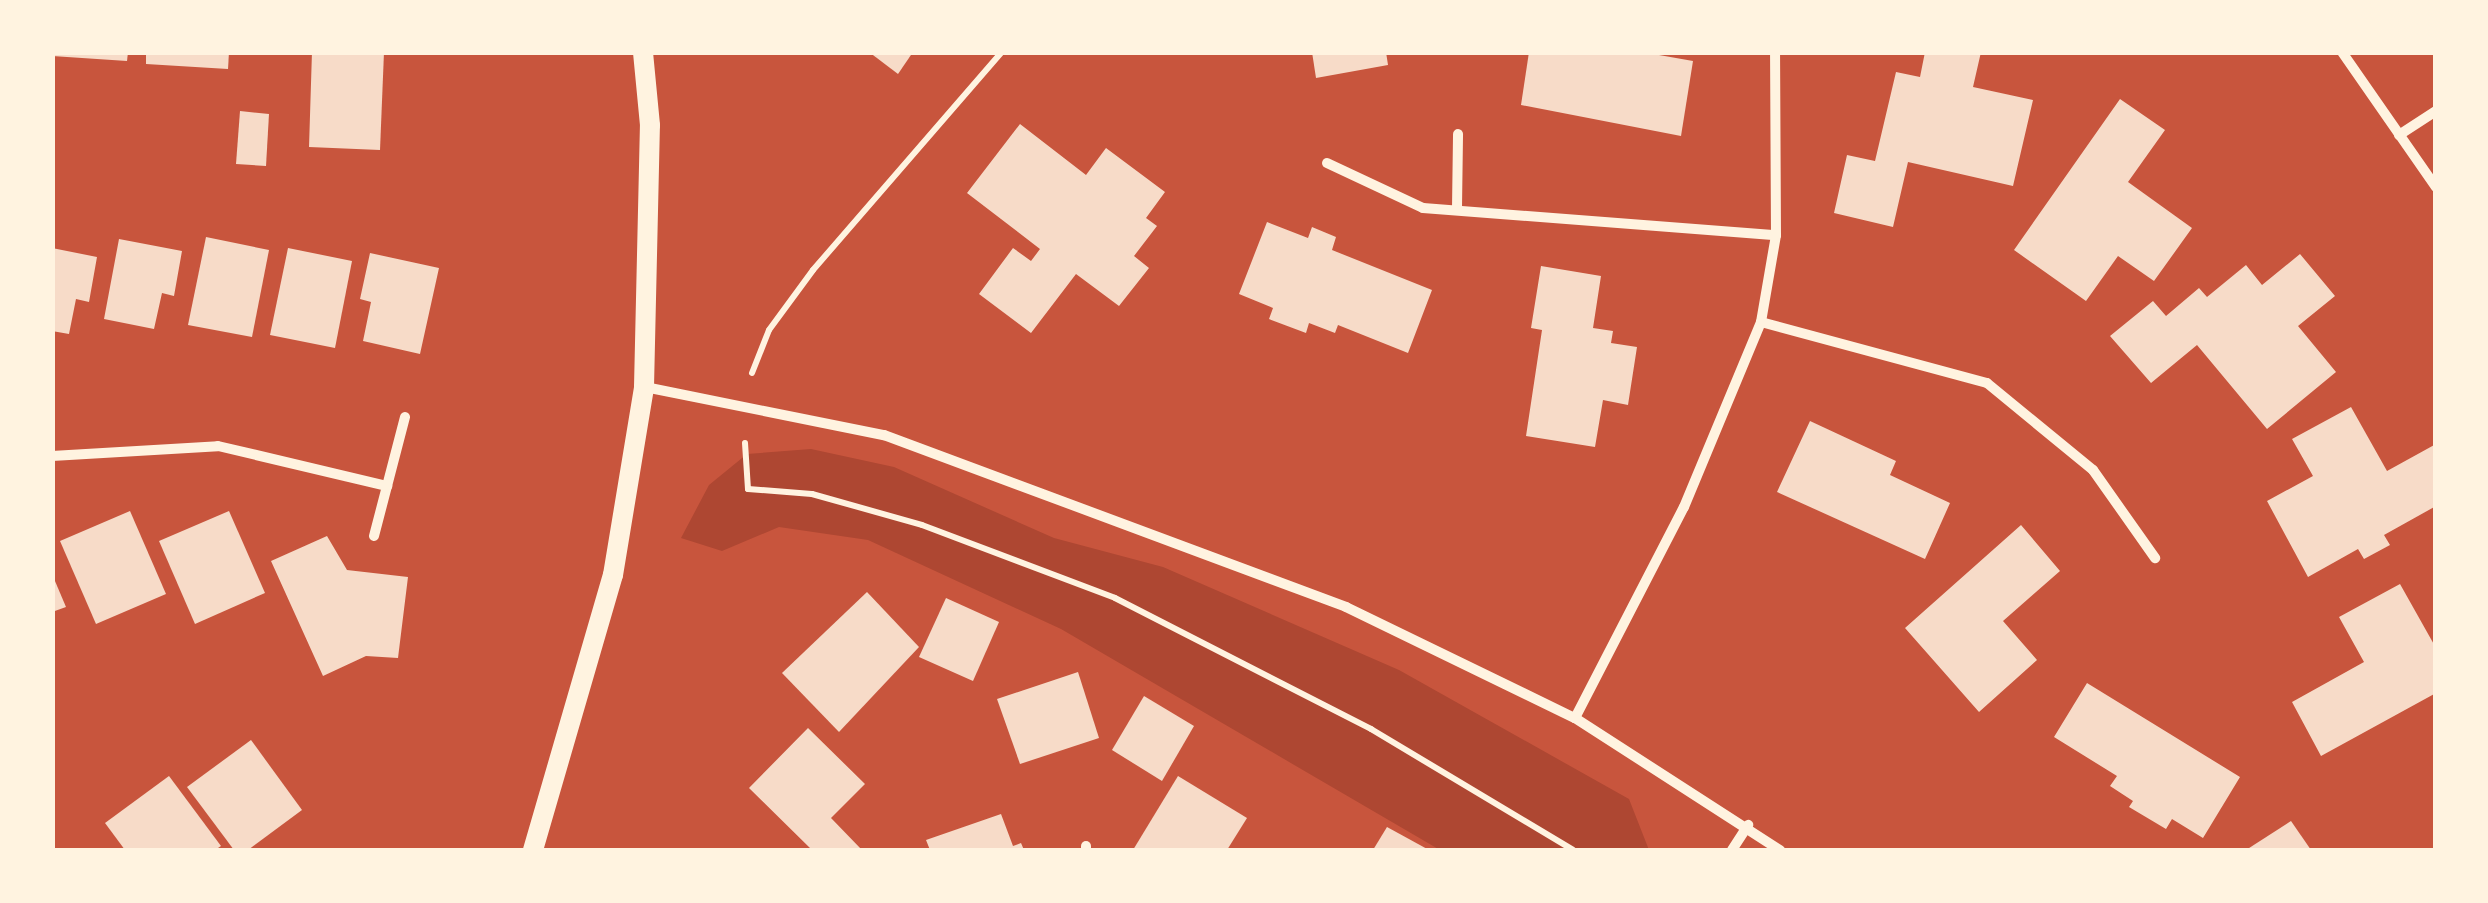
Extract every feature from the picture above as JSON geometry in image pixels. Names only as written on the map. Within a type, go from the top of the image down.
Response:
[{"type":"main road","points":[[533,850],[613,574],[644,387],[650,125],[642,52]]},
{"type":"street","points":[[1575,718],[1684,508],[1761,322],[1776,235],[1775,52]]},
{"type":"street","points":[[2342,52],[2436,187]]},
{"type":"street","points":[[2400,134],[2436,111]]},
{"type":"street","points":[[1458,134],[1458,208]]},
{"type":"street","points":[[1327,163],[1422,208],[1458,208],[1622,228],[1776,235]]},
{"type":"street","points":[[1761,322],[1986,382],[2094,470],[2155,558]]},
{"type":"street","points":[[644,387],[740,402],[884,435],[1150,530],[1346,608],[1575,718],[1748,825],[1780,850]]},
{"type":"street","points":[[374,536],[405,417]]},
{"type":"street","points":[[52,456],[218,446],[387,486]]},
{"type":"street","points":[[1732,850],[1748,825]]},
{"type":"path","points":[[1002,52],[780,315],[740,402],[748,489],[812,494],[922,526],[1116,598],[1371,729],[1574,850]]},
{"type":"shaded area","points":[[811,449],[894,467],[1054,538],[1163,567],[1399,670],[1629,799],[1649,850],[1440,850],[1061,629],[868,540],[779,527],[722,551],[681,538],[709,485],[747,454]]},
{"type":"building","points":[[52,52],[128,52],[127,61],[52,56]]},
{"type":"building","points":[[146,52],[229,52],[228,69],[146,64]]},
{"type":"building","points":[[312,52],[384,52],[380,150],[309,147]]},
{"type":"building","points":[[869,52],[913,52],[898,74]]},
{"type":"building","points":[[1312,52],[1386,52],[1388,65],[1316,78]]},
{"type":"building","points":[[1529,52],[1642,52],[1693,61],[1681,136],[1521,105]]},
{"type":"building","points":[[1925,52],[1981,52],[1973,87],[2033,100],[2013,186],[1908,162],[1893,227],[1834,213],[1847,155],[1875,161],[1896,72],[1920,77]]},
{"type":"building","points":[[2120,99],[2165,130],[2128,182],[2192,228],[2154,281],[2118,256],[2086,301],[2014,250]]},
{"type":"building","points":[[240,111],[269,114],[266,166],[236,164]]},
{"type":"building","points":[[1020,124],[1086,175],[1106,148],[1165,192],[1146,218],[1157,226],[1134,256],[1149,268],[1119,306],[1076,274],[1031,333],[979,294],[1013,248],[1031,261],[1040,249],[967,193]]},
{"type":"building","points":[[1267,222],[1308,238],[1312,227],[1336,237],[1332,250],[1432,290],[1408,353],[1338,325],[1335,333],[1309,323],[1306,333],[1269,319],[1273,308],[1239,294]]},
{"type":"building","points":[[206,237],[269,250],[252,337],[188,325]]},
{"type":"building","points":[[119,239],[182,251],[174,296],[162,293],[154,329],[104,319]]},
{"type":"building","points":[[52,248],[97,257],[89,302],[76,299],[69,334],[52,331]]},
{"type":"building","points":[[288,248],[352,261],[335,348],[270,335]]},
{"type":"building","points":[[370,253],[439,268],[420,354],[363,341],[371,302],[360,299]]},
{"type":"building","points":[[2300,254],[2335,296],[2298,326],[2336,372],[2267,429],[2197,345],[2151,383],[2110,336],[2153,301],[2166,316],[2199,288],[2207,297],[2246,265],[2262,285]]},
{"type":"building","points":[[1541,266],[1601,276],[1593,328],[1613,331],[1611,343],[1637,347],[1628,405],[1603,400],[1595,447],[1526,436],[1542,330],[1531,328]]},
{"type":"building","points":[[2351,407],[2387,471],[2436,444],[2436,506],[2384,535],[2390,545],[2364,559],[2358,549],[2308,577],[2267,501],[2313,476],[2292,439]]},
{"type":"building","points":[[1810,421],[1896,461],[1890,475],[1950,503],[1925,559],[1777,492]]},
{"type":"building","points":[[130,511],[166,594],[96,624],[60,541]]},
{"type":"building","points":[[229,511],[265,593],[195,624],[159,541]]},
{"type":"building","points":[[2021,525],[2060,571],[2003,621],[2037,660],[1979,712],[1905,628]]},
{"type":"building","points":[[327,536],[347,570],[408,577],[398,658],[366,656],[323,676],[271,561]]},
{"type":"building","points":[[52,574],[66,607],[52,612]]},
{"type":"building","points":[[2400,584],[2436,648],[2436,693],[2321,756],[2292,702],[2364,662],[2339,617]]},
{"type":"building","points":[[867,592],[919,647],[839,732],[782,673]]},
{"type":"building","points":[[946,598],[999,622],[973,681],[919,657]]},
{"type":"building","points":[[1078,672],[1099,738],[1020,764],[997,699]]},
{"type":"building","points":[[2087,683],[2240,777],[2203,838],[2172,819],[2166,829],[2129,807],[2133,801],[2110,786],[2117,776],[2054,737]]},
{"type":"building","points":[[1144,696],[1194,726],[1162,781],[1112,750]]},
{"type":"building","points":[[808,728],[865,784],[831,818],[862,850],[812,850],[749,788]]},
{"type":"building","points":[[251,740],[302,810],[248,850],[234,850],[187,787]]},
{"type":"building","points":[[169,776],[221,846],[215,850],[125,850],[105,823]]},
{"type":"building","points":[[1178,776],[1247,818],[1227,850],[1133,850]]},
{"type":"building","points":[[1001,814],[1013,846],[1021,843],[1024,850],[930,850],[926,840]]},
{"type":"building","points":[[2291,821],[2311,850],[2246,850]]},
{"type":"building","points":[[1387,827],[1429,850],[1373,850]]}]
